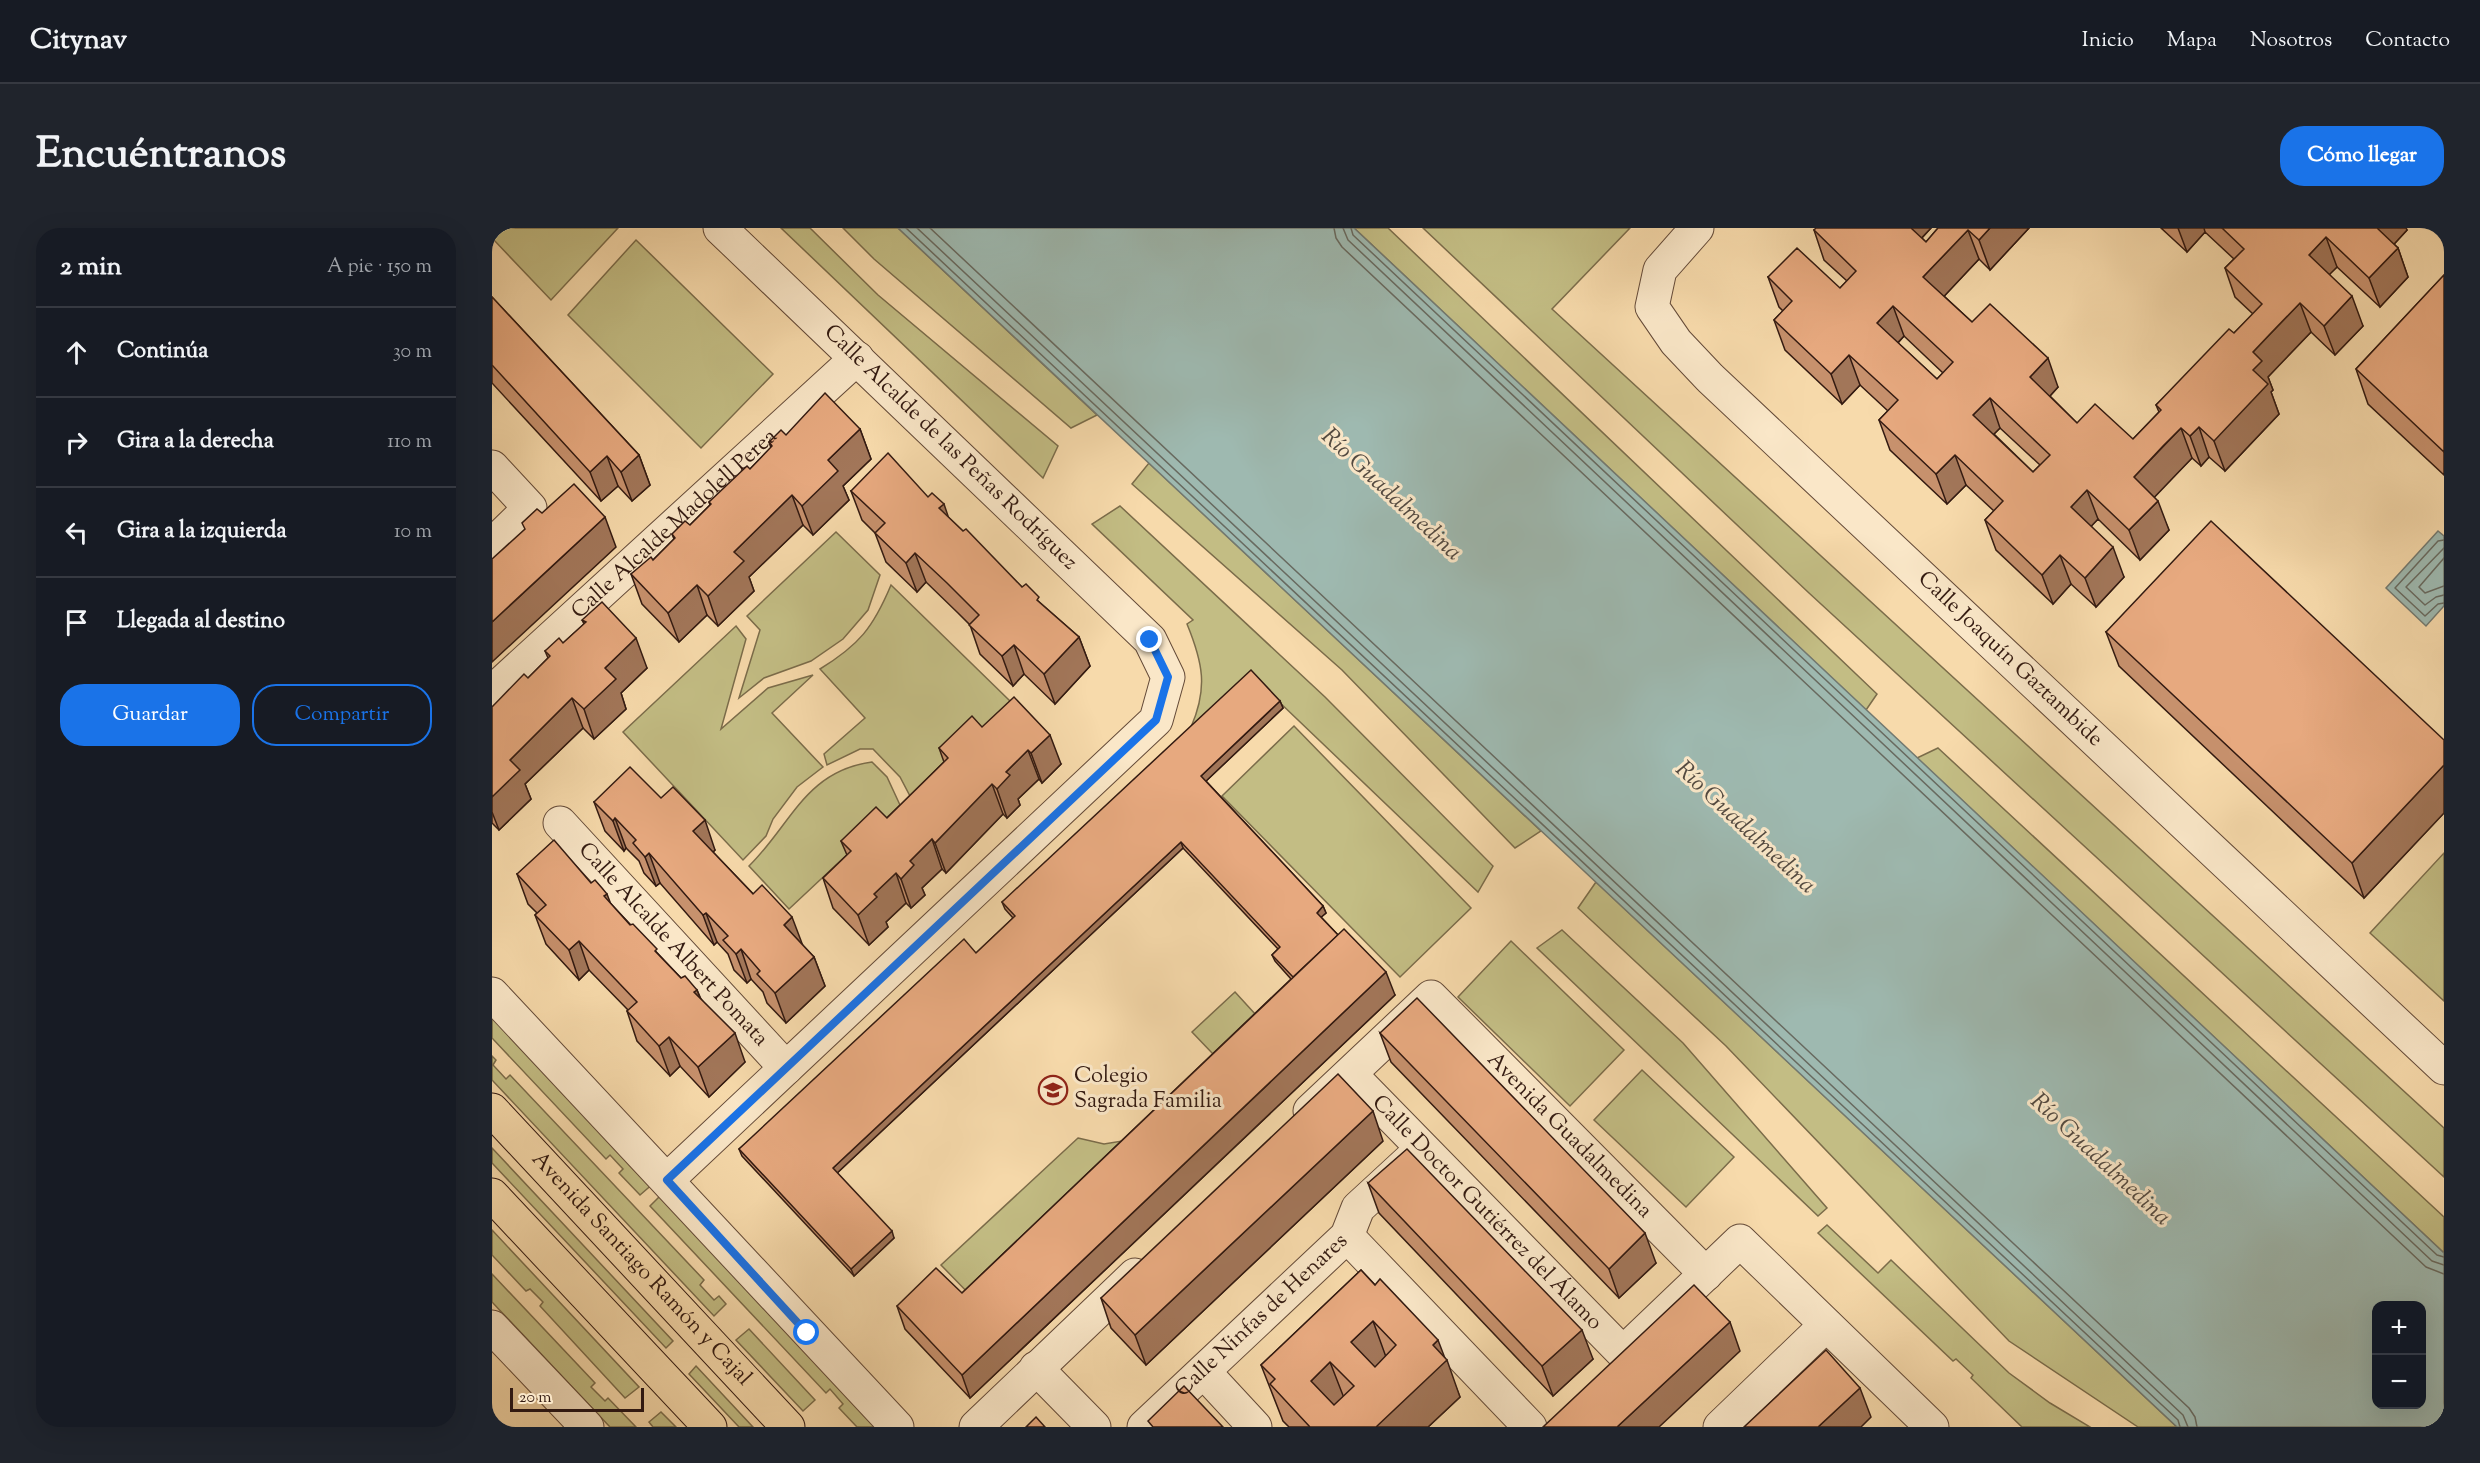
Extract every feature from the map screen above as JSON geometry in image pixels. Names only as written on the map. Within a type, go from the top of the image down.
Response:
[{"type":"main road","name":"Avenida Santiago Ramón y Cajal","points":[[492,1110],[788,1427]]},
{"type":"main road","points":[[492,1195],[710,1427]]},
{"type":"street","name":"Calle Alcalde de las Peñas Rodríguez","points":[[720,228],[1150,640],[1168,677],[1156,720],[786,1068]]},
{"type":"street","name":"Calle Joaquín Gaztambide","points":[[1697,228],[1660,270],[1652,307],[1676,342],[1710,378],[2444,1068]]},
{"type":"street","name":"Calle Alcalde Madolell Perea","points":[[492,692],[857,358]]},
{"type":"street","points":[[492,467],[530,508],[492,544]]},
{"type":"street","name":"Calle Alcalde Albert Pomata","points":[[560,823],[786,1068]]},
{"type":"street","points":[[492,994],[897,1427]]},
{"type":"street","name":"Avenida Guadalmedina","points":[[1350,1074],[1431,997],[1706,1274]]},
{"type":"street","points":[[667,1180],[786,1068]]},
{"type":"street","points":[[1289,1131],[1350,1074]]},
{"type":"street","name":"Calle Doctor Gutiérrez del Álamo","points":[[1350,1074],[1623,1353]]},
{"type":"street","name":"Calle Ninfas de Henares","points":[[1144,1427],[1347,1236],[1358,1208],[1422,1149]]},
{"type":"street","points":[[1347,1236],[1543,1424]]},
{"type":"street","points":[[1597,1378],[1740,1241],[1932,1427]]},
{"type":"street","points":[[975,1427],[1158,1253]]},
{"type":"street","points":[[1720,1427],[1826,1325]]},
{"type":"street","points":[[492,1326],[587,1427]]},
{"type":"street","points":[[1036,1368],[1094,1427]]},
{"type":"street","points":[[1204,1372],[1255,1427]]},
{"type":"shaded area","points":[[492,228],[618,228],[551,300],[492,238]]},
{"type":"shaded area","points":[[781,228],[810,228],[878,295],[1058,446],[1043,478]]},
{"type":"shaded area","points":[[843,228],[898,228],[1097,415],[1071,428],[874,259]]},
{"type":"shaded area","points":[[1354,228],[1388,228],[1877,694],[1866,710]]},
{"type":"shaded area","points":[[1423,228],[1630,228],[1552,309],[2444,1128],[2444,1177],[1809,593]]},
{"type":"shaded area","points":[[636,240],[773,374],[701,448],[568,315]]},
{"type":"shaded area","points":[[1149,463],[1541,831],[1515,848],[1342,670],[1132,484]]},
{"type":"shaded area","points":[[1120,506],[1325,697],[1493,866],[1478,892],[1253,677],[1191,727],[1200,700],[1201,688],[1200,663],[1187,624],[1193,620],[1092,524]]},
{"type":"shaded area","points":[[836,532],[880,575],[868,610],[843,639],[811,661],[764,678],[739,698],[760,630],[747,616]]},
{"type":"shaded area","points":[[891,585],[1011,702],[910,796],[900,777],[873,749],[860,749],[827,765],[824,754],[865,718],[820,669],[845,652],[863,634],[878,613]]},
{"type":"shaded area","points":[[736,626],[746,639],[721,729],[768,688],[813,675],[772,713],[823,767],[797,787],[773,819],[766,836],[743,860],[623,732]]},
{"type":"shaded area","points":[[1294,726],[1471,908],[1400,977],[1222,796]]},
{"type":"shaded area","points":[[1938,748],[2444,1217],[2444,1253],[1917,758]]},
{"type":"shaded area","points":[[872,762],[887,777],[900,805],[789,909],[749,866],[815,788],[830,776],[849,767]]},
{"type":"shaded area","points":[[2444,853],[2444,1001],[2370,933]]},
{"type":"shaded area","points":[[1596,882],[2177,1427],[2138,1427],[2009,1341],[1726,1046],[1578,908]]},
{"type":"shaded area","points":[[1562,930],[1683,1043],[1827,1208],[1818,1216],[1537,948]]},
{"type":"shaded area","points":[[1511,941],[1624,1050],[1570,1106],[1458,997]]},
{"type":"shaded area","points":[[1235,992],[1256,1015],[1213,1054],[1192,1032]]},
{"type":"shaded area","points":[[492,1009],[655,1182],[640,1195],[619,1173],[623,1169],[610,1155],[606,1159],[492,1038]]},
{"type":"shaded area","points":[[492,1056],[496,1060],[493,1065],[506,1079],[510,1075],[704,1280],[700,1285],[714,1300],[719,1296],[726,1304],[714,1316],[492,1080]]},
{"type":"shaded area","points":[[1642,1070],[1734,1157],[1686,1207],[1594,1120]]},
{"type":"shaded area","points":[[1078,1138],[1104,1144],[1122,1141],[973,1298],[941,1265]]},
{"type":"shaded area","points":[[492,1148],[673,1341],[666,1348],[492,1163]]},
{"type":"shaded area","points":[[664,1192],[886,1427],[857,1427],[839,1408],[843,1404],[830,1389],[826,1393],[650,1206]]},
{"type":"shaded area","points":[[1827,1225],[1878,1273],[1891,1260],[2009,1373],[2050,1403],[2090,1427],[2022,1427],[1971,1378],[1973,1375],[1956,1359],[1953,1361],[1818,1233]]},
{"type":"shaded area","points":[[492,1230],[639,1387],[625,1398],[540,1306],[543,1302],[530,1289],[526,1291],[492,1255]]},
{"type":"shaded area","points":[[492,1274],[595,1383],[591,1387],[605,1401],[608,1398],[636,1427],[610,1427],[492,1302]]},
{"type":"shaded area","points":[[749,1329],[815,1400],[803,1411],[736,1340]]},
{"type":"shaded area","points":[[696,1366],[753,1427],[739,1427],[689,1374]]},
{"type":"shaded area","points":[[661,1412],[676,1427],[653,1427],[649,1422]]},
{"type":"water","name":"Río Guadalmedina","points":[[898,228],[1354,228],[2444,1253],[2444,1427],[2177,1427]]},
{"type":"water","points":[[2438,531],[2444,536],[2444,606],[2426,626],[2386,588]]},
{"type":"building","points":[[1816,228],[1911,228],[1926,242],[1938,228],[1990,228],[1979,240],[1968,230],[1923,277],[1972,322],[1990,304],[2048,358],[2030,377],[2077,423],[2095,404],[2133,439],[2161,410],[2156,405],[2229,329],[2234,333],[2262,304],[2225,268],[2244,249],[2222,228],[2377,228],[2398,248],[2369,278],[2326,237],[2309,255],[2352,296],[2324,326],[2300,303],[2270,334],[2253,352],[2262,361],[2253,370],[2268,384],[2214,441],[2199,427],[2190,436],[2181,428],[2163,446],[2134,477],[2158,501],[2129,530],[2087,490],[2071,507],[2113,547],[2085,578],[2060,555],[2042,575],[1985,520],[2003,501],[1955,455],[1936,474],[1879,420],[1898,400],[1849,355],[1831,374],[1774,320],[1792,301],[1768,277],[1797,248],[1840,288],[1856,271],[1814,230]],"holes":[[[1893,306],[1953,362],[1937,379],[1877,323]],[[1990,398],[2050,455],[2033,472],[1973,415]]]},
{"type":"building","points":[[2444,275],[2444,452],[2356,369]]},
{"type":"building","points":[[492,297],[639,455],[621,472],[607,456],[590,472],[492,365]]},
{"type":"building","points":[[825,393],[860,429],[828,460],[838,471],[802,506],[792,495],[734,552],[744,561],[708,596],[697,585],[668,613],[631,574],[651,557],[653,560],[675,538],[672,534],[685,521],[690,525],[711,504],[709,502],[747,466],[750,469],[772,446],[769,442],[781,430],[786,435]]},
{"type":"building","points":[[888,453],[928,497],[932,493],[944,504],[939,508],[963,531],[966,529],[1022,587],[1026,584],[1039,597],[1037,600],[1079,637],[1044,674],[1014,645],[1002,656],[969,625],[979,615],[947,583],[915,553],[906,563],[875,533],[885,523],[851,491]]},
{"type":"building","points":[[574,484],[605,517],[492,622],[492,559],[525,529],[522,523],[537,509],[542,513]]},
{"type":"building","points":[[2211,521],[2444,740],[2444,765],[2352,863],[2106,632]]},
{"type":"building","points":[[602,602],[636,638],[605,668],[616,679],[584,709],[572,698],[510,760],[520,770],[492,797],[492,707],[524,674],[528,678],[550,656],[545,651],[559,638],[563,643],[586,622],[582,620]]},
{"type":"building","points":[[1251,670],[1280,701],[1201,776],[1323,906],[1317,913],[1338,935],[1293,977],[1272,955],[1280,947],[1181,842],[833,1168],[892,1231],[851,1269],[739,1149],[964,939],[976,953],[1015,916],[1002,902]]},
{"type":"building","points":[[1014,697],[1050,735],[1031,753],[1028,750],[1006,772],[1010,775],[997,789],[992,784],[935,843],[932,839],[910,861],[914,865],[901,879],[896,873],[874,894],[877,897],[858,915],[823,878],[851,851],[841,841],[876,807],[887,818],[948,758],[939,748],[972,716],[982,727]]},
{"type":"building","points":[[630,767],[661,798],[673,787],[705,820],[693,831],[753,894],[762,885],[792,917],[784,925],[814,957],[775,993],[757,974],[760,971],[741,949],[736,954],[723,940],[728,936],[706,913],[703,915],[649,853],[645,857],[633,843],[636,840],[615,818],[613,821],[594,802]]},
{"type":"building","points":[[554,840],[591,883],[595,880],[607,894],[604,896],[630,925],[633,924],[681,978],[685,976],[697,990],[694,992],[735,1033],[698,1067],[669,1037],[659,1046],[627,1011],[637,1002],[579,941],[569,950],[535,915],[546,905],[517,874]]},
{"type":"building","points":[[1344,929],[1386,972],[962,1375],[897,1306],[936,1268],[962,1293]]},
{"type":"building","points":[[1417,998],[1645,1233],[1609,1269],[1380,1033]]},
{"type":"building","points":[[1338,1074],[1373,1111],[1135,1335],[1101,1298]]},
{"type":"building","points":[[1407,1149],[1582,1330],[1542,1366],[1368,1183]]},
{"type":"building","points":[[1361,1270],[1375,1285],[1380,1279],[1438,1340],[1433,1345],[1447,1360],[1376,1427],[1310,1427],[1270,1384],[1275,1379],[1261,1365]],"holes":[[[1373,1321],[1396,1345],[1375,1367],[1351,1342]],[[1330,1362],[1354,1386],[1334,1405],[1311,1381]]]},
{"type":"building","points":[[1694,1285],[1730,1322],[1617,1427],[1543,1427]]},
{"type":"building","points":[[1826,1350],[1860,1388],[1818,1427],[1744,1427]]},
{"type":"building","points":[[1184,1386],[1223,1427],[1153,1427],[1148,1421]]},
{"type":"building","points":[[1036,1417],[1045,1427],[1026,1427]]},
{"type":"place","name":"Colegio Sagrada Familia","points":[[1053,1090]]},
{"type":"route","points":[[807,1333],[667,1180],[1156,720],[1168,677],[1150,640]]}]
